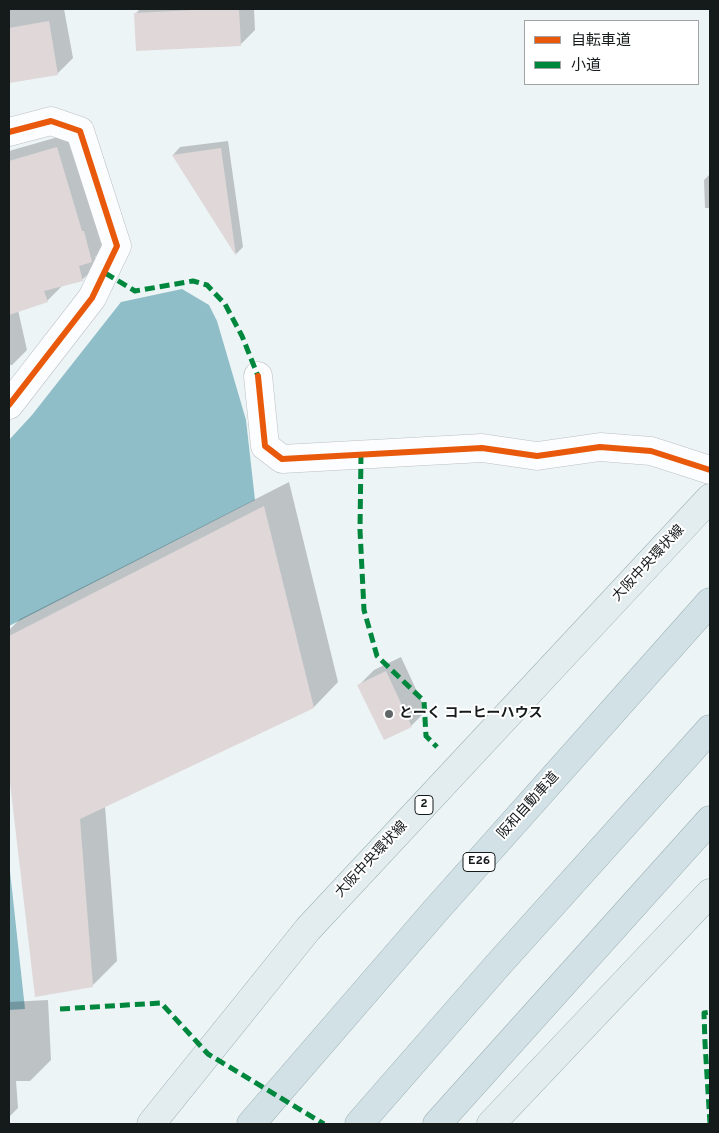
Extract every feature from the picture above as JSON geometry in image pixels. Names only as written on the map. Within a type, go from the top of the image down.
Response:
[{"type":"highway","name":"阪和自動車道","points":[[251,1124],[436,910],[710,602]]},
{"type":"highway","points":[[359,1124],[497,966],[710,728]]},
{"type":"highway","points":[[438,1124],[710,820]]},
{"type":"main road","name":"大阪中央環状線","points":[[151,1124],[308,929],[710,498]]},
{"type":"main road","points":[[491,1124],[710,893]]},
{"type":"street","points":[[9,132],[51,121],[80,131],[117,246],[92,298],[9,405]]},
{"type":"street","points":[[258,376],[265,446],[282,459],[482,448],[537,456],[600,447],[652,450],[710,470]]},
{"type":"water","points":[[182,289],[209,305],[217,321],[246,420],[255,500],[9,626],[9,440],[32,415],[121,302]]},
{"type":"water","points":[[9,862],[25,1009],[9,1010]]},
{"type":"building","points":[[239,9],[241,46],[136,51],[134,13]]},
{"type":"building","points":[[49,21],[58,75],[9,83],[9,28]]},
{"type":"building","points":[[57,147],[92,262],[79,266],[83,281],[44,291],[48,302],[9,315],[9,161]]},
{"type":"building","points":[[221,148],[236,256],[172,155]]},
{"type":"building","points":[[264,506],[314,708],[80,819],[93,987],[35,997],[9,774],[9,636]]},
{"type":"building","points":[[386,671],[412,727],[384,740],[357,685]]},
{"type":"marked path","points":[[105,273],[135,291],[193,281],[207,285],[225,304],[242,336],[258,376]]},
{"type":"marked path","points":[[361,454],[360,530],[364,610],[377,656],[424,701],[426,736],[437,747]]},
{"type":"marked path","points":[[60,1009],[161,1003],[208,1054],[324,1124]]},
{"type":"marked path","points":[[710,1012],[704,1013],[710,1124]]},
{"type":"cycle path","points":[[9,132],[51,121],[80,131],[117,246],[92,298],[9,405]]},
{"type":"cycle path","points":[[258,376],[265,446],[282,459],[482,448],[537,456],[600,447],[651,451],[710,470]]},
{"type":"place","name":"とーく コーヒーハウス","points":[[389,714]]}]
